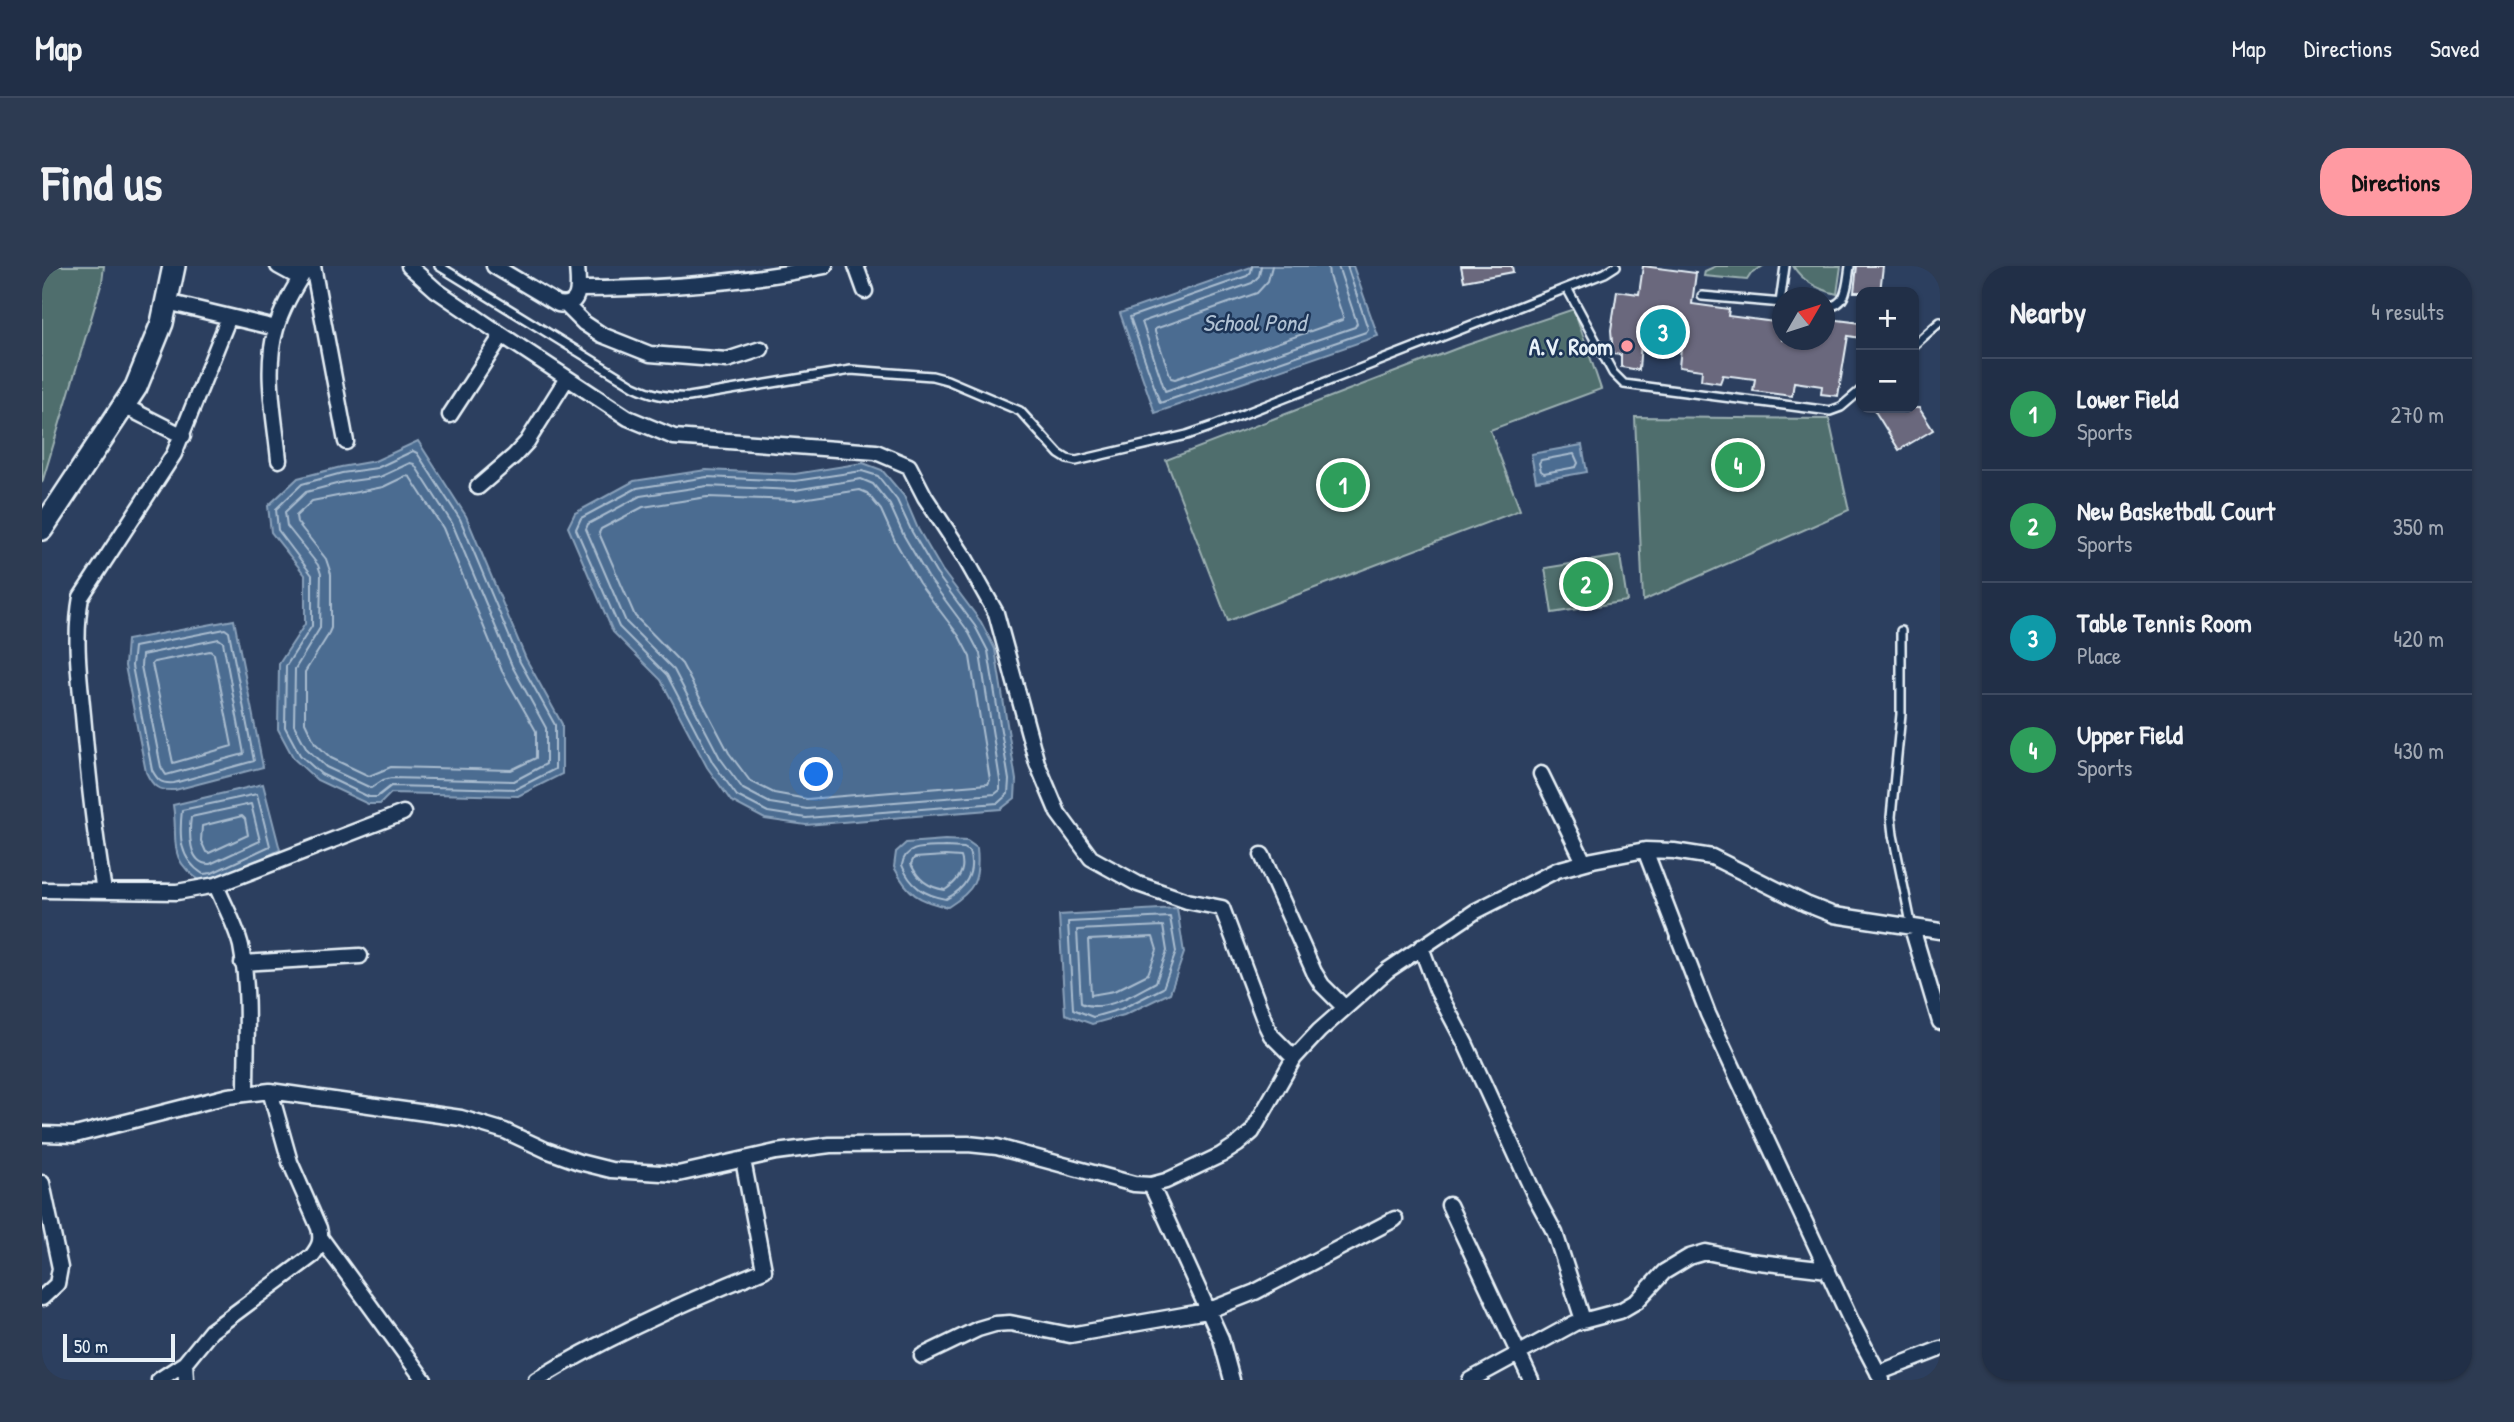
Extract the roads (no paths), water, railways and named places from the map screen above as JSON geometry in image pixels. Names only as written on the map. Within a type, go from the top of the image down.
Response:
[{"type":"street","points":[[42,529],[136,387],[162,323],[174,266]]},
{"type":"street","points":[[278,266],[307,270]]},
{"type":"street","points":[[409,266],[436,290],[636,422],[674,437],[876,452],[909,466],[996,613],[1037,763],[1058,813],[1091,858],[1138,884],[1187,901],[1222,908],[1266,1025],[1271,1035],[1294,1058]]},
{"type":"street","points":[[494,266],[558,304],[566,305],[573,302],[578,289],[577,266]]},
{"type":"street","points":[[578,289],[648,289],[731,282],[825,266]]},
{"type":"street","points":[[856,266],[865,291]]},
{"type":"street","points":[[279,460],[270,369],[276,328],[307,270]]},
{"type":"street","points":[[307,270],[346,442]]},
{"type":"street","points":[[166,302],[276,328]]},
{"type":"street","points":[[566,305],[584,323],[602,335],[650,354],[727,360],[761,349]]},
{"type":"street","points":[[104,891],[88,774],[77,653],[81,597],[174,454],[229,317]]},
{"type":"street","points":[[450,415],[502,335]]},
{"type":"street","points":[[478,487],[527,442],[567,378]]},
{"type":"street","points":[[124,406],[183,436]]},
{"type":"street","points":[[1541,774],[1584,862]]},
{"type":"street","points":[[42,890],[177,892],[216,885],[402,813]]},
{"type":"street","points":[[1645,850],[1708,1014],[1851,1321],[1880,1376],[1940,1349]]},
{"type":"street","points":[[42,1134],[75,1135],[99,1131],[246,1092],[270,1091],[461,1118],[505,1131],[579,1162],[611,1170],[678,1174],[830,1145],[968,1144],[997,1147],[1134,1184],[1151,1185],[1166,1181],[1222,1155],[1252,1132],[1294,1058],[1319,1031],[1388,970],[1476,911],[1530,881],[1557,870],[1645,850],[1712,857],[1825,911],[1867,921],[1940,931]]},
{"type":"street","points":[[1262,855],[1314,972],[1322,985],[1345,1008]]},
{"type":"street","points":[[216,885],[236,931],[246,989],[246,1092]]},
{"type":"street","points":[[1912,928],[1940,1021]]},
{"type":"street","points":[[1420,947],[1437,990],[1555,1233],[1583,1320]]},
{"type":"street","points":[[242,963],[360,956]]},
{"type":"street","points":[[159,1380],[185,1363],[211,1331],[312,1256],[319,1247],[319,1228],[290,1162],[270,1091]]},
{"type":"street","points":[[536,1380],[696,1297],[764,1270],[743,1160]]},
{"type":"street","points":[[42,1183],[60,1268],[57,1284],[42,1298]]},
{"type":"street","points":[[1151,1185],[1221,1339],[1232,1380]]},
{"type":"street","points":[[1449,1205],[1531,1380]]},
{"type":"street","points":[[922,1356],[978,1329],[995,1324],[1010,1323],[1070,1335],[1207,1311],[1255,1292],[1395,1219]]},
{"type":"street","points":[[321,1238],[424,1380]]},
{"type":"street","points":[[1469,1380],[1583,1320],[1620,1311],[1637,1301],[1676,1263],[1706,1252],[1750,1261],[1828,1270]]},
{"type":"street","points":[[185,1363],[186,1380]]},
{"type":"lane","points":[[439,266],[634,386],[652,394],[671,398],[689,397],[851,370],[932,376],[1020,411],[1059,454],[1076,461],[1187,435],[1213,426],[1605,273],[1616,266]]},
{"type":"lane","points":[[1783,287],[1785,266]]},
{"type":"lane","points":[[1835,306],[1842,302],[1846,293],[1850,266]]},
{"type":"lane","points":[[1567,288],[1613,373],[1625,384],[1830,411],[1841,407],[1856,394]]},
{"type":"lane","points":[[1702,296],[1772,302]]},
{"type":"lane","points":[[1919,341],[1940,322]]},
{"type":"lane","points":[[1902,631],[1902,714],[1891,817],[1912,928]]},
{"type":"water","name":"School Pond","points":[[1254,266],[1353,266],[1378,336],[1155,413],[1120,313]]},
{"type":"water","points":[[418,441],[466,516],[526,659],[562,724],[562,774],[518,796],[391,793],[380,804],[368,804],[317,780],[294,759],[278,729],[279,664],[305,624],[305,575],[271,532],[268,506],[298,478],[375,461]]},
{"type":"water","points":[[1582,445],[1587,472],[1536,481],[1531,454]]},
{"type":"water","points":[[863,463],[882,470],[904,496],[918,529],[942,570],[981,622],[995,649],[1016,780],[1015,798],[1001,809],[806,825],[765,819],[731,801],[707,767],[661,680],[613,632],[568,527],[575,513],[634,481],[706,470],[795,474]]},
{"type":"water","points":[[234,620],[263,767],[175,790],[160,789],[146,772],[125,666],[127,640]]},
{"type":"water","points":[[263,784],[280,850],[215,880],[202,882],[190,873],[178,857],[173,805]]},
{"type":"water","points":[[967,841],[977,848],[978,859],[974,883],[948,907],[915,895],[904,884],[894,867],[896,852],[906,843]]},
{"type":"water","points":[[1177,908],[1184,953],[1170,993],[1124,1015],[1092,1024],[1065,1014],[1059,915]]},
{"type":"place","name":"Table Tennis Room","points":[[1663,332]]},
{"type":"place","name":"A.V. Room","points":[[1627,346]]},
{"type":"place","name":"Upper Field","points":[[1738,465]]},
{"type":"place","name":"Lower Field","points":[[1343,485]]},
{"type":"place","name":"New Basketball Court","points":[[1586,584]]}]
